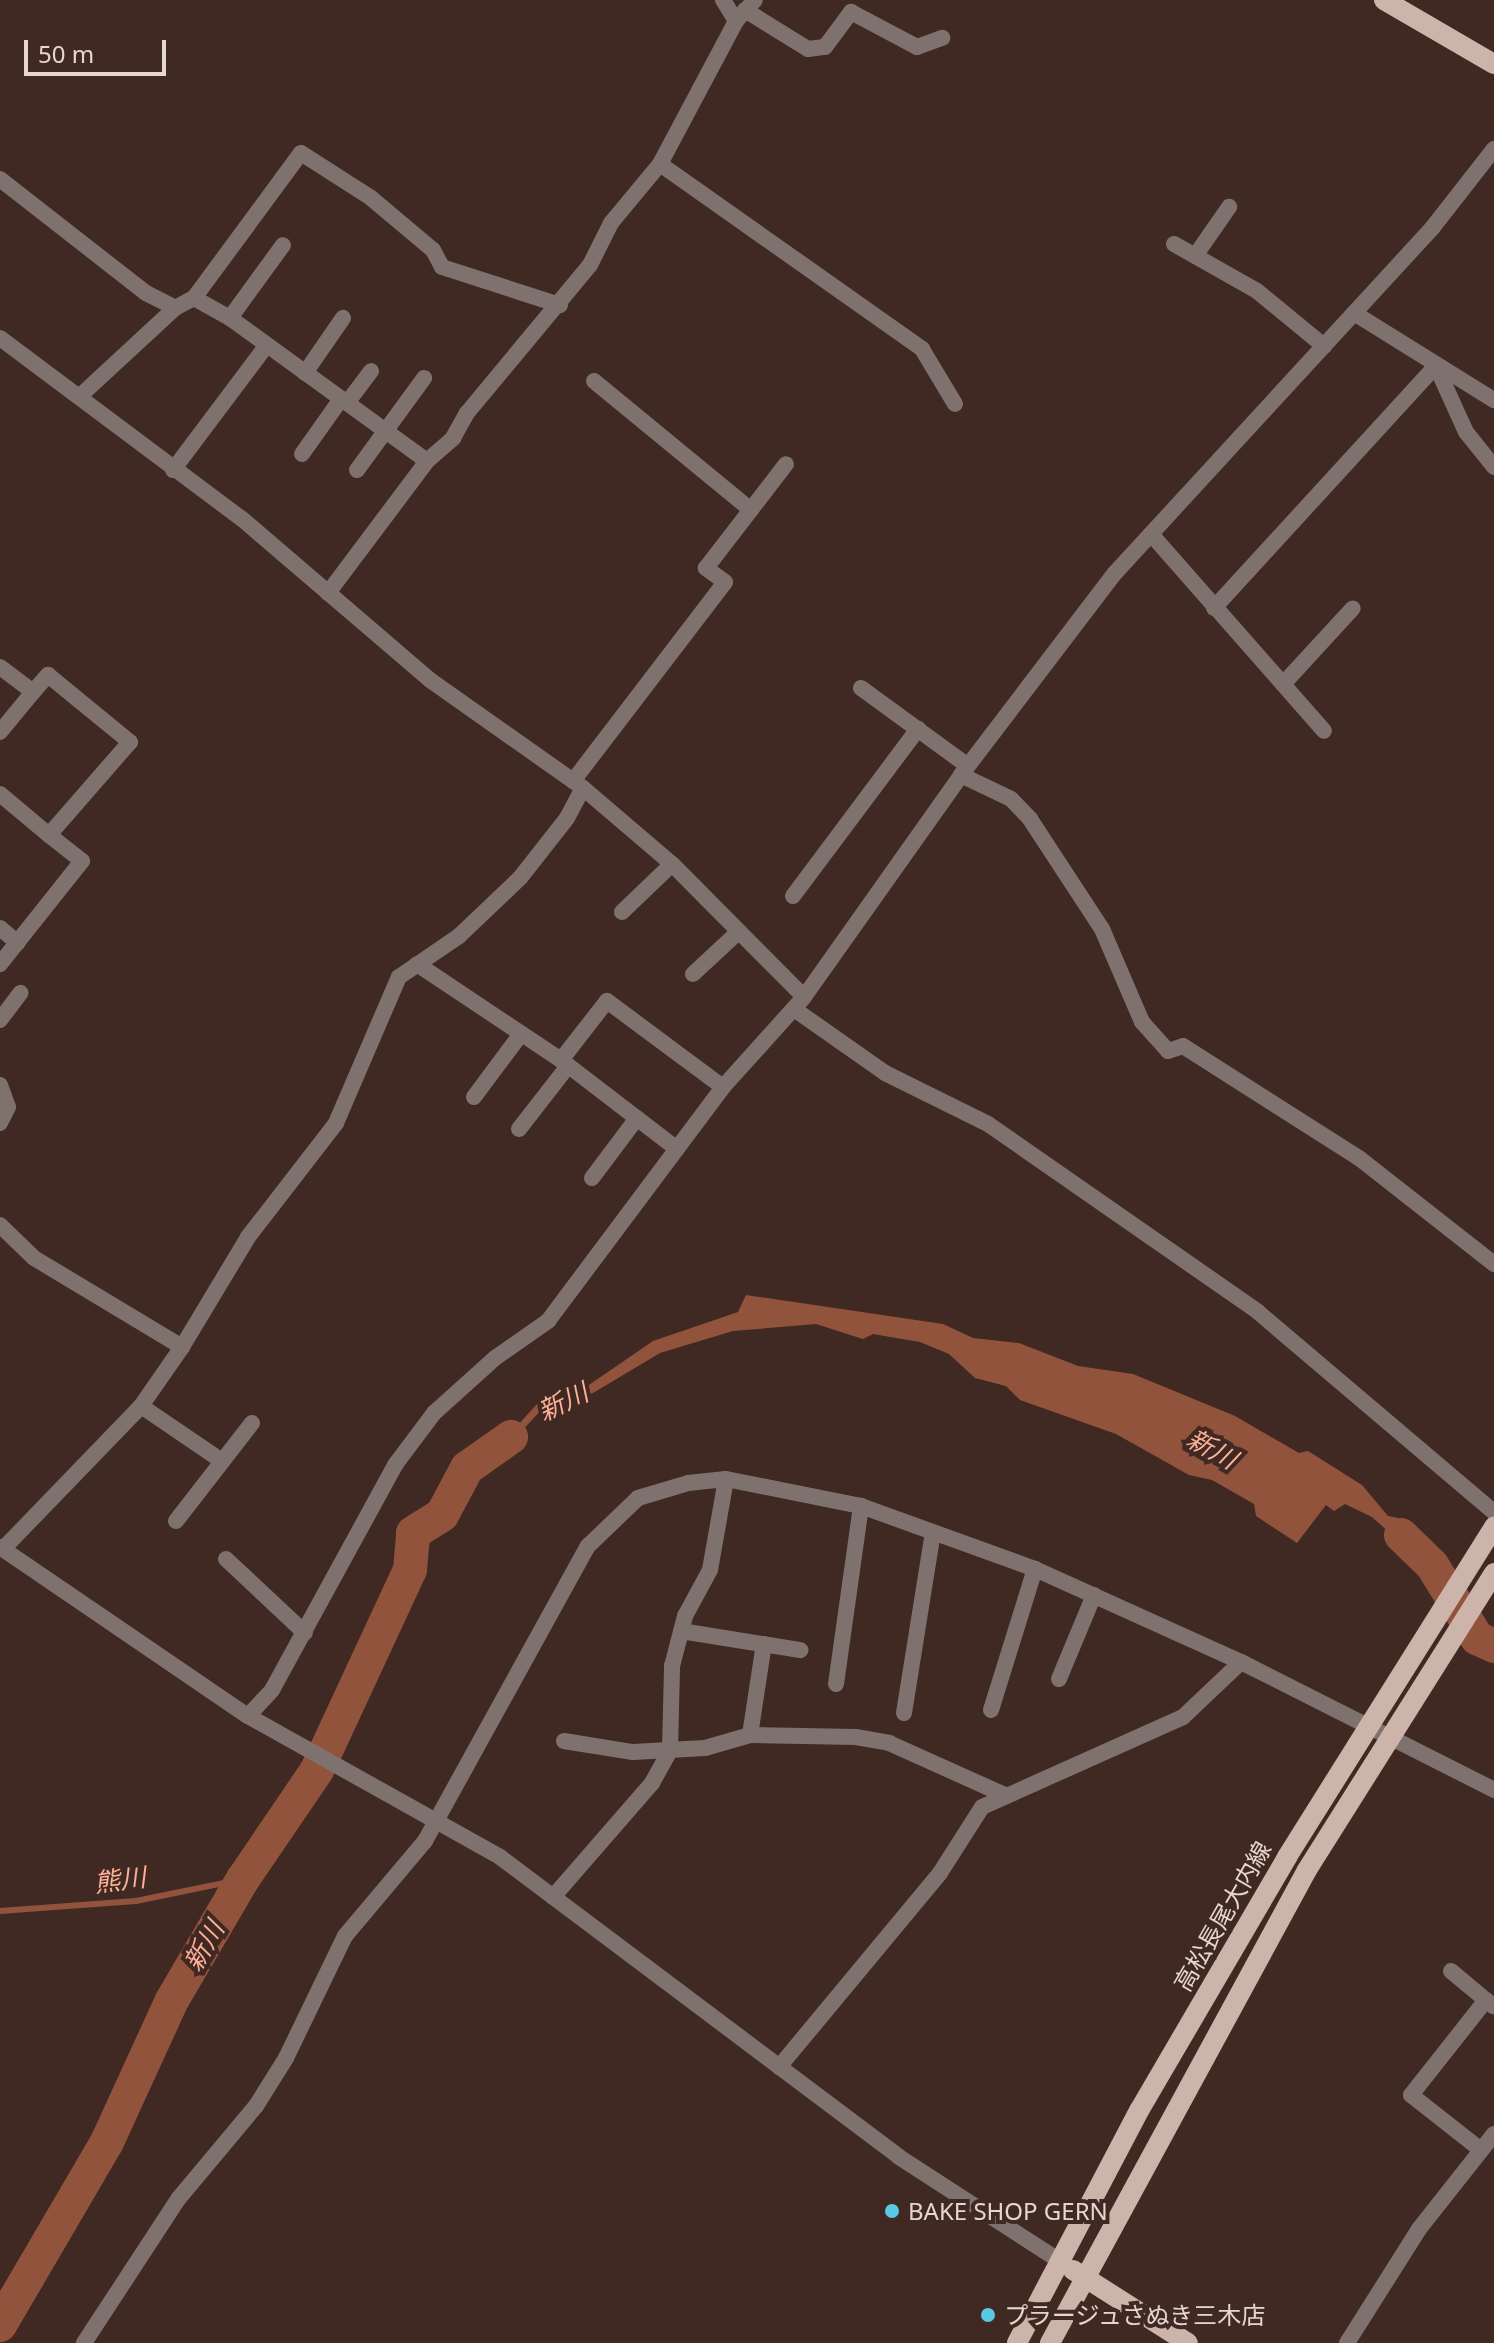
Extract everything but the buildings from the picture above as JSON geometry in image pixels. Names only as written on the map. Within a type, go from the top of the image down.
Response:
[{"type":"main road","points":[[1384,0],[1494,64]]},
{"type":"main road","name":"高松長尾大内線","points":[[1017,2343],[1140,2109],[1365,1728],[1494,1527]]},
{"type":"main road","points":[[1050,2343],[1232,2003],[1387,1739],[1494,1573]]},
{"type":"main road","points":[[1060,2261],[1188,2343]]},
{"type":"street","points":[[723,0],[808,49],[825,47],[851,12],[917,47],[942,38]]},
{"type":"street","points":[[328,593],[427,461],[453,438],[467,413],[560,305],[590,265],[611,223],[660,164],[745,11]]},
{"type":"street","points":[[248,1716],[272,1690],[395,1465],[434,1413],[495,1358],[548,1321],[723,1087],[799,1003],[964,770],[1151,534],[1433,227],[1494,149]]},
{"type":"street","points":[[80,396],[175,308],[194,298],[301,153],[371,198],[433,250],[442,267],[560,305]]},
{"type":"street","points":[[660,164],[922,349],[955,404]]},
{"type":"street","points":[[0,179],[146,293],[175,308]]},
{"type":"street","points":[[1195,256],[1229,207]]},
{"type":"street","points":[[1174,244],[1257,291],[1324,346]]},
{"type":"street","points":[[230,318],[283,245]]},
{"type":"street","points":[[194,298],[230,318],[427,461]]},
{"type":"street","points":[[1354,313],[1494,400]]},
{"type":"street","points":[[305,373],[343,318]]},
{"type":"street","points":[[0,338],[241,518],[430,680],[578,785],[672,864],[799,1003],[885,1073],[988,1124],[1258,1312],[1494,1512]]},
{"type":"street","points":[[173,470],[267,345]]},
{"type":"street","points":[[1436,366],[1466,432],[1494,467]]},
{"type":"street","points":[[1214,608],[1436,366]]},
{"type":"street","points":[[302,454],[371,371]]},
{"type":"street","points":[[357,470],[424,378]]},
{"type":"street","points":[[594,381],[751,510]]},
{"type":"street","points":[[786,464],[706,568],[725,582],[578,785],[520,878],[459,936],[399,977],[336,1123],[248,1237],[182,1347],[141,1406],[2,1548],[248,1716],[266,1723],[436,1818],[553,1897],[899,2157],[1060,2261]]},
{"type":"street","points":[[1151,534],[1214,608],[1285,682],[1324,731]]},
{"type":"street","points":[[1285,682],[1353,608]]},
{"type":"street","points":[[0,667],[33,692]]},
{"type":"street","points":[[0,732],[48,675],[130,742],[49,835]]},
{"type":"street","points":[[861,688],[918,729],[964,770],[1011,799],[1030,819],[1102,929],[1142,1022],[1168,1051],[1183,1046],[1359,1158],[1494,1264]]},
{"type":"street","points":[[793,896],[918,729]]},
{"type":"street","points":[[0,794],[82,861],[0,964]]},
{"type":"street","points":[[622,912],[672,864]]},
{"type":"street","points":[[0,928],[18,943]]},
{"type":"street","points":[[693,974],[736,934]]},
{"type":"street","points":[[417,964],[564,1063],[677,1149]]},
{"type":"street","points":[[0,1020],[20,993]]},
{"type":"street","points":[[519,1129],[607,1001],[723,1087]]},
{"type":"street","points":[[474,1097],[521,1034]]},
{"type":"street","points":[[0,1085],[8,1107],[0,1123]]},
{"type":"street","points":[[592,1178],[637,1118]]},
{"type":"street","points":[[0,1225],[34,1258],[182,1347]]},
{"type":"street","points":[[141,1406],[222,1461]]},
{"type":"street","points":[[176,1521],[252,1423]]},
{"type":"street","points":[[553,1897],[652,1783],[670,1750],[672,1666],[681,1631],[710,1570],[726,1479]]},
{"type":"street","points":[[84,2343],[179,2198],[256,2106],[286,2058],[345,1936],[425,1841],[598,1535],[638,1498],[688,1483],[726,1479],[861,1506],[1035,1569],[1094,1595],[1241,1662],[1365,1728],[1494,1790]]},
{"type":"street","points":[[836,1684],[861,1506]]},
{"type":"street","points":[[904,1713],[933,1532]]},
{"type":"street","points":[[226,1559],[305,1633]]},
{"type":"street","points":[[991,1710],[1035,1569]]},
{"type":"street","points":[[1059,1679],[1094,1595]]},
{"type":"street","points":[[681,1631],[800,1650]]},
{"type":"street","points":[[750,1735],[764,1644]]},
{"type":"street","points":[[779,2067],[940,1873],[982,1807],[1183,1717],[1241,1662]]},
{"type":"street","points":[[564,1741],[633,1752],[705,1748],[750,1735],[856,1737],[889,1743],[1007,1796]]},
{"type":"street","points":[[1451,1971],[1490,2004],[1411,2095],[1481,2150]]},
{"type":"street","points":[[1347,2343],[1419,2229],[1494,2134]]},
{"type":"water","points":[[746,1295],[943,1324],[973,1338],[1019,1343],[1078,1366],[1133,1374],[1235,1416],[1299,1453],[1308,1451],[1362,1485],[1388,1516],[1398,1518],[1441,1557],[1428,1577],[1418,1558],[1372,1517],[1345,1504],[1334,1511],[1326,1505],[1297,1543],[1256,1516],[1254,1504],[1212,1480],[1189,1475],[1116,1434],[1020,1400],[1006,1386],[975,1378],[949,1354],[920,1342],[873,1334],[863,1339],[816,1324],[733,1331],[660,1353],[593,1393],[542,1409],[508,1446],[472,1468],[473,1461],[506,1438],[538,1403],[565,1388],[586,1387],[653,1341],[738,1312]]},
{"type":"waterway","name":"新川","points":[[0,2325],[107,2142],[171,2002],[243,1879],[317,1770],[410,1570],[413,1533],[442,1515],[467,1468],[511,1437]]},
{"type":"waterway","name":"新川","points":[[1401,1535],[1432,1565],[1477,1638],[1494,1646]]},
{"type":"waterway","name":"熊川","points":[[0,1911],[136,1901],[243,1879]]},
{"type":"place","name":"BAKE SHOP GERN","points":[[892,2211]]},
{"type":"place","name":"プラージュさぬき三木店","points":[[988,2315]]}]
